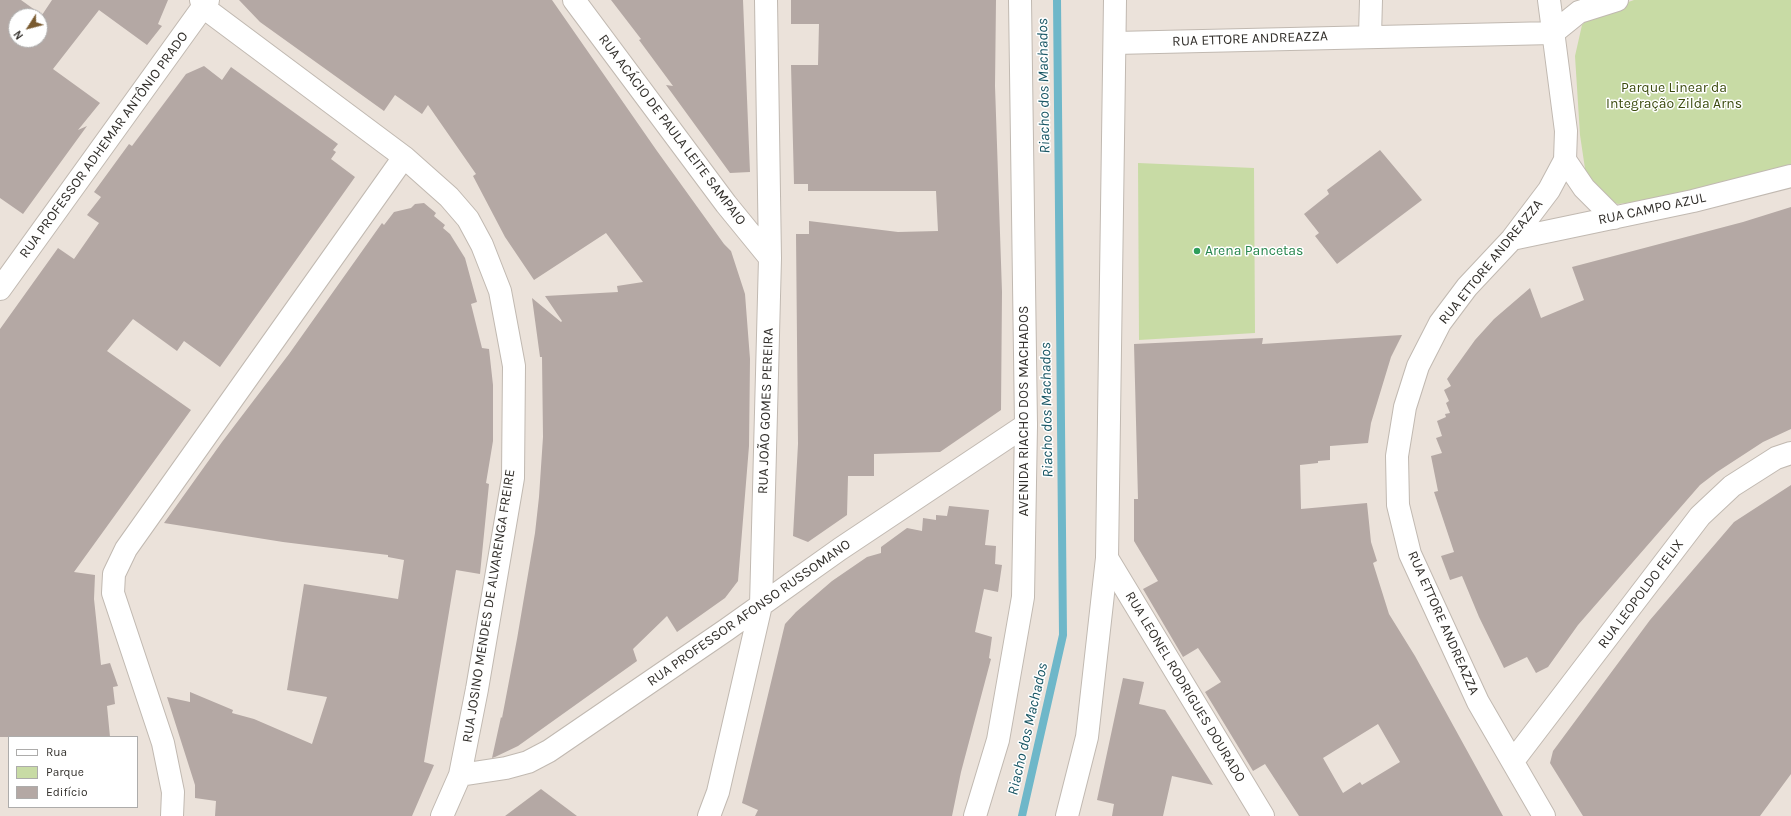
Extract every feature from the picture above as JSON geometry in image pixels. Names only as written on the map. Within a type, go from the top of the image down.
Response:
[{"type":"street","name":"RUA ACÁCIO DE PAULA LEITE SAMPAIO","points":[[574,0],[726,204],[770,258]]},
{"type":"street","name":"RUA JOÃO GOMES PEREIRA","points":[[709,816],[718,792],[761,605],[770,258],[766,0]]},
{"type":"street","name":"AVENIDA RIACHO DOS MACHADOS","points":[[975,816],[998,740],[1023,597],[1026,425],[1020,0]]},
{"type":"street","points":[[1067,816],[1087,737],[1107,558],[1115,0]]},
{"type":"street","points":[[1370,0],[1370,36]]},
{"type":"street","name":"RUA ETTORE ANDREAZZA","points":[[1544,816],[1478,702],[1410,554],[1398,505],[1397,456],[1405,407],[1418,366],[1440,323],[1467,287],[1512,239],[1549,190],[1565,160],[1566,131],[1550,0],[1579,12]]},
{"type":"street","points":[[1553,33],[1579,12],[1617,0]]},
{"type":"street","name":"RUA JOSINO MENDES DE ALVARENGA FREIRE","points":[[204,2],[404,157],[449,197],[468,219],[482,245],[500,291],[514,366],[512,478],[478,689],[460,775],[442,816]]},
{"type":"street","name":"RUA PROFESSOR ADHEMAR ANTÔNIO PRADO","points":[[0,289],[204,2]]},
{"type":"street","name":"RUA ETTORE ANDREAZZA","points":[[1115,43],[1553,33]]},
{"type":"street","points":[[172,816],[173,792],[163,743],[113,593],[114,574],[126,549],[404,157]]},
{"type":"street","points":[[1565,160],[1584,188],[1614,218]]},
{"type":"street","name":"RUA CAMPO AZUL","points":[[1512,239],[1693,201],[1791,176]]},
{"type":"street","name":"RUA PROFESSOR AFONSO RUSSOMANO","points":[[460,775],[506,768],[528,762],[549,751],[847,544],[1026,425]]},
{"type":"street","name":"RUA LEOPOLDO FELIX","points":[[1513,761],[1700,516],[1732,486],[1776,458],[1791,453]]},
{"type":"street","name":"RUA LEONEL RODRIGUES DOURADO","points":[[1107,558],[1263,816]]},
{"type":"green space","name":"Parque Linear da Integração Zilda Arns","points":[[1634,0],[1791,0],[1791,168],[1635,202],[1618,204],[1596,196],[1587,182],[1580,135],[1575,56],[1582,25],[1594,14]]},
{"type":"green space","name":"Arena Pancetas","points":[[1138,163],[1254,168],[1255,333],[1139,340]]},
{"type":"building","points":[[0,0],[21,0],[32,8],[8,8],[8,48],[48,48],[48,8],[47,8],[52,0],[168,0],[158,24],[162,26],[147,45],[99,10],[53,69],[100,103],[78,130],[87,126],[23,214],[0,198]]},
{"type":"building","points":[[239,0],[552,0],[657,151],[724,244],[731,251],[745,294],[750,359],[749,446],[738,581],[725,598],[677,632],[667,616],[633,649],[637,661],[518,746],[495,757],[492,758],[501,717],[502,718],[517,639],[535,533],[539,497],[543,437],[542,357],[540,357],[532,298],[561,322],[562,321],[545,296],[618,292],[617,286],[643,282],[606,233],[534,280],[505,237],[473,176],[476,174],[428,105],[422,114],[395,95],[384,111],[260,22]]},
{"type":"building","points":[[611,0],[743,0],[750,172],[730,173],[666,85],[673,86],[639,40],[641,39]]},
{"type":"building","points":[[791,0],[996,0],[995,86],[1002,292],[1001,410],[940,452],[874,454],[874,476],[848,476],[847,515],[808,542],[793,536],[798,444],[796,234],[809,234],[809,221],[898,232],[938,231],[936,191],[808,191],[808,184],[794,184],[791,65],[818,65],[819,24],[791,24]]},
{"type":"building","points":[[204,66],[222,80],[231,67],[338,144],[333,150],[336,152],[331,159],[355,177],[220,367],[184,341],[177,351],[133,319],[107,351],[191,410],[74,572],[95,575],[94,599],[101,665],[110,663],[118,686],[113,687],[115,704],[107,706],[110,736],[0,737],[0,329],[58,248],[74,259],[99,223],[87,215],[101,197],[94,192],[129,144],[132,146],[186,74]]},
{"type":"building","points":[[1380,150],[1422,200],[1337,264],[1315,236],[1319,233],[1304,214],[1329,194],[1327,190]]},
{"type":"building","points":[[424,203],[436,213],[434,216],[445,225],[443,228],[450,234],[465,258],[477,302],[471,304],[482,348],[489,349],[493,385],[493,441],[486,483],[489,484],[480,574],[456,570],[424,762],[434,765],[412,816],[215,816],[216,801],[195,798],[195,785],[167,697],[190,702],[190,692],[233,710],[232,713],[254,719],[312,744],[327,697],[287,690],[304,584],[398,599],[404,560],[388,557],[388,555],[283,542],[164,523],[222,442],[289,354],[382,223],[384,225],[394,212],[411,208],[415,204]]},
{"type":"building","points":[[1791,207],[1791,429],[1763,442],[1700,485],[1578,625],[1548,667],[1536,673],[1527,657],[1504,668],[1479,617],[1462,576],[1450,580],[1441,556],[1454,552],[1434,492],[1438,491],[1431,456],[1442,453],[1436,438],[1442,436],[1437,421],[1446,417],[1445,414],[1450,413],[1446,403],[1449,401],[1444,390],[1451,386],[1447,379],[1475,340],[1494,319],[1530,288],[1541,318],[1584,300],[1572,267],[1743,222]]},
{"type":"building","points":[[1402,335],[1391,357],[1371,423],[1368,443],[1330,446],[1330,460],[1300,465],[1301,509],[1367,503],[1371,542],[1377,561],[1373,563],[1389,614],[1415,656],[1503,816],[1299,816],[1265,764],[1253,771],[1205,692],[1221,682],[1198,648],[1183,657],[1143,589],[1158,581],[1134,541],[1134,499],[1138,499],[1134,344],[1263,338],[1262,344]],"holes":[[[1378,724],[1400,762],[1362,785],[1360,782],[1343,793],[1323,758]]]},
{"type":"building","points":[[1791,485],[1791,774],[1760,816],[1583,816],[1550,763],[1553,751],[1650,620],[1734,522]]},
{"type":"building","points":[[949,506],[989,510],[985,545],[996,546],[995,564],[1002,565],[998,592],[984,589],[975,632],[992,637],[989,658],[991,659],[961,772],[952,816],[755,816],[758,810],[742,803],[785,624],[796,612],[832,581],[867,557],[881,553],[881,547],[907,528],[922,531],[923,518],[936,520],[936,515],[947,516]]},
{"type":"building","points":[[1123,678],[1144,682],[1139,704],[1165,710],[1213,785],[1172,776],[1163,816],[1112,816],[1114,804],[1097,800]]},
{"type":"building","points":[[541,789],[577,816],[505,816]]},
{"type":"waterway","name":"Riacho dos Machados","points":[[1022,816],[1063,635],[1057,0]]},
{"type":"place","name":"Arena Pancetas","points":[[1197,251]]}]
